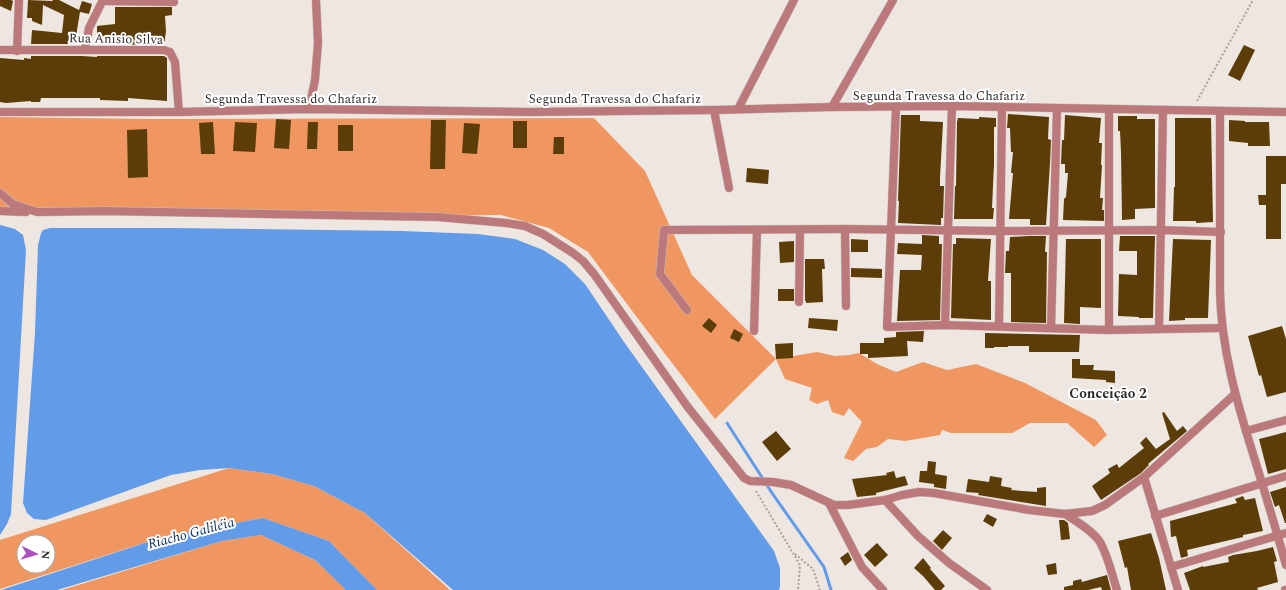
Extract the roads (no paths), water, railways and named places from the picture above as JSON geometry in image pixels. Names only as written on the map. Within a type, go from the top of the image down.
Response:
[{"type":"street","points":[[17,50],[19,0]]},
{"type":"street","points":[[85,50],[89,28],[103,0],[174,2]]},
{"type":"street","points":[[309,109],[315,80],[318,43],[316,0]]},
{"type":"street","points":[[738,109],[794,0]]},
{"type":"street","points":[[832,107],[893,0]]},
{"type":"street","name":"Rua Anisio Silva","points":[[0,50],[164,50],[170,52],[175,62],[179,112]]},
{"type":"street","points":[[944,325],[949,231],[952,106]]},
{"type":"street","name":"Segunda Travessa do Chafariz","points":[[0,112],[179,112],[309,109],[530,112],[952,106],[1286,112]]},
{"type":"street","points":[[896,107],[886,327],[944,325],[1109,330],[1222,328]]},
{"type":"street","points":[[999,326],[1002,108]]},
{"type":"street","points":[[1050,328],[1057,109]]},
{"type":"street","points":[[1109,109],[1109,330]]},
{"type":"street","points":[[714,110],[729,188]]},
{"type":"street","points":[[1159,328],[1163,110]]},
{"type":"street","points":[[1220,111],[1220,291],[1222,328],[1235,394],[1286,565]]},
{"type":"street","points":[[0,193],[13,204],[37,212]]},
{"type":"street","points":[[0,211],[105,211],[438,217],[525,226],[559,243],[583,261],[594,274],[688,406],[744,478],[753,481],[791,485],[834,505],[848,505],[885,500],[919,492],[934,493],[1029,510],[1065,514],[1092,511],[1105,505],[1144,477],[1235,394]]},
{"type":"street","points":[[845,229],[846,306]]},
{"type":"street","points":[[687,310],[660,274],[664,230],[1160,230],[1220,232]]},
{"type":"street","points":[[754,331],[757,230]]},
{"type":"street","points":[[800,230],[800,302]]},
{"type":"street","points":[[1246,431],[1286,420]]},
{"type":"street","points":[[1155,516],[1286,476]]},
{"type":"street","points":[[1144,477],[1178,590]]},
{"type":"street","points":[[885,500],[918,536],[949,563],[986,590]]},
{"type":"street","points":[[829,503],[862,567],[883,590]]},
{"type":"street","points":[[1065,514],[1080,524],[1099,541],[1106,555],[1117,590]]},
{"type":"street","points":[[1170,567],[1286,533]]},
{"type":"water","points":[[0,225],[15,229],[23,235],[26,250],[11,514],[0,535]]},
{"type":"water","points":[[50,228],[402,231],[478,234],[515,239],[543,250],[565,264],[585,284],[624,342],[774,551],[780,568],[779,590],[453,590],[365,513],[314,486],[272,474],[229,468],[200,470],[171,475],[46,520],[34,519],[27,513],[23,503],[35,333],[38,245],[43,230]]},
{"type":"water","name":"Riacho Galiléia","points":[[263,518],[329,541],[377,590],[346,590],[315,560],[261,535],[222,541],[57,590],[1,590],[50,574],[56,574],[56,572],[163,537]]},
{"type":"waterway","points":[[727,423],[772,493],[824,567],[831,590]]},
{"type":"district","name":"Conceição 2","points":[[1108,393]]}]
